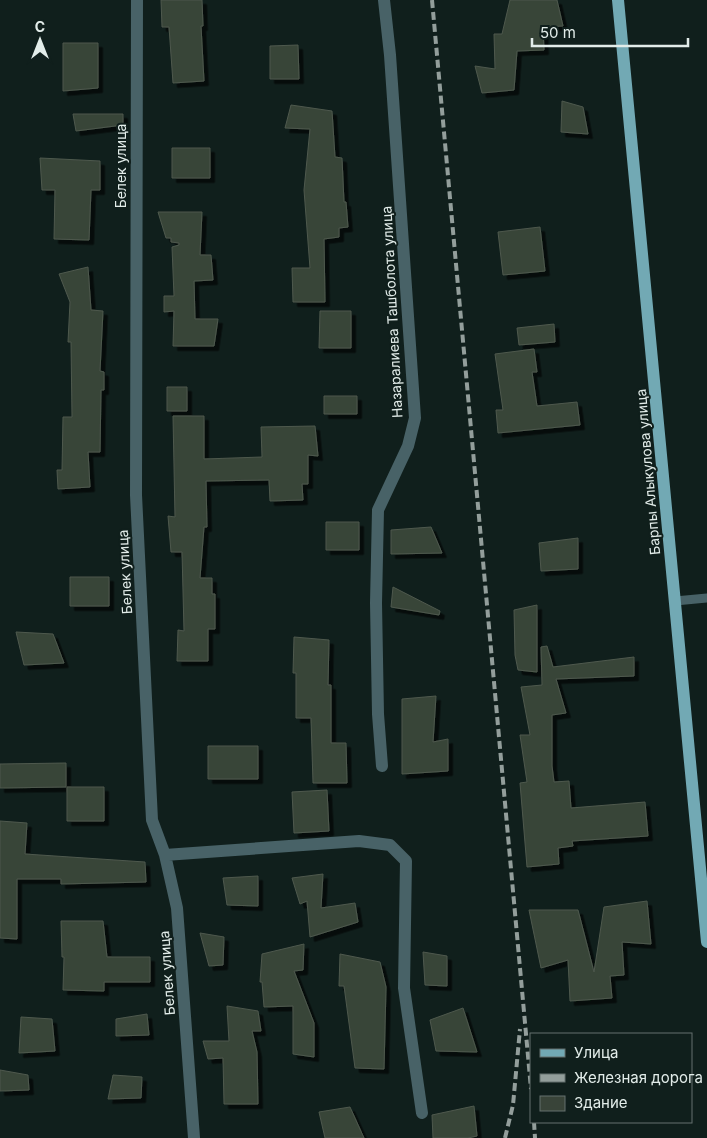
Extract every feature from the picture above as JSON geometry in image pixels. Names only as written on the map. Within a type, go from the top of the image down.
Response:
[{"type":"main road","name":"Барпы Алыкулова улица","points":[[618,0],[707,942]]},
{"type":"street","name":"Белек улица","points":[[137,0],[136,495],[152,820],[165,855],[177,908],[194,1138]]},
{"type":"street","name":"Назаралиева Ташболота улица","points":[[382,766],[378,714],[376,603],[378,510],[408,446],[415,418],[391,65],[384,0]]},
{"type":"street","points":[[165,855],[359,841],[390,845],[406,861],[404,988],[422,1113]]},
{"type":"lane","points":[[675,600],[707,598]]},
{"type":"building","points":[[161,0],[202,0],[203,26],[201,26],[204,81],[173,83],[169,27],[162,27]]},
{"type":"building","points":[[510,0],[557,0],[563,26],[543,27],[544,50],[517,51],[514,90],[482,93],[475,66],[495,69],[494,34],[502,34]]},
{"type":"building","points":[[63,43],[98,43],[98,88],[63,91]]},
{"type":"building","points":[[298,45],[299,79],[270,79],[270,46]]},
{"type":"building","points":[[562,101],[583,107],[588,134],[561,132]]},
{"type":"building","points":[[291,105],[332,111],[335,157],[342,158],[344,202],[346,202],[348,227],[339,228],[339,237],[324,239],[325,302],[293,302],[292,268],[310,268],[304,190],[310,129],[285,128]]},
{"type":"building","points":[[73,114],[123,114],[123,125],[76,131]]},
{"type":"building","points":[[172,148],[210,148],[210,178],[172,178]]},
{"type":"building","points":[[40,158],[100,161],[100,190],[91,190],[89,240],[54,239],[55,190],[42,190]]},
{"type":"building","points":[[158,212],[202,212],[200,255],[211,255],[213,280],[194,281],[195,319],[218,319],[214,346],[173,346],[174,311],[164,312],[164,296],[174,296],[172,247],[179,245],[179,243],[171,242],[171,238],[166,238]]},
{"type":"building","points":[[540,227],[545,271],[503,275],[498,232]]},
{"type":"building","points":[[88,267],[91,310],[103,311],[100,371],[104,372],[104,390],[101,390],[100,452],[88,452],[90,487],[58,489],[57,470],[62,470],[63,417],[72,417],[71,342],[68,342],[70,302],[59,274]]},
{"type":"building","points":[[320,311],[351,311],[351,348],[319,348]]},
{"type":"building","points":[[554,324],[555,342],[519,345],[517,328]]},
{"type":"building","points":[[534,349],[537,372],[532,372],[537,406],[577,402],[580,425],[498,433],[496,410],[503,410],[495,354]]},
{"type":"building","points":[[167,387],[187,387],[187,411],[167,411]]},
{"type":"building","points":[[324,396],[357,396],[357,414],[324,414]]},
{"type":"building","points":[[173,416],[204,416],[204,459],[262,457],[261,427],[315,426],[318,456],[308,455],[308,484],[302,484],[303,500],[270,501],[269,480],[206,481],[207,527],[204,527],[200,578],[212,578],[212,594],[215,594],[215,629],[208,629],[208,661],[177,661],[178,630],[184,631],[182,552],[171,552],[168,516],[175,517]]},
{"type":"building","points":[[326,522],[359,522],[359,550],[326,550]]},
{"type":"building","points":[[431,527],[442,553],[391,554],[391,530]]},
{"type":"building","points":[[578,538],[578,569],[541,571],[539,543]]},
{"type":"building","points":[[70,577],[109,577],[109,606],[70,606]]},
{"type":"building","points":[[393,587],[440,611],[439,615],[391,607]]},
{"type":"building","points":[[537,605],[537,672],[518,670],[515,655],[514,610]]},
{"type":"building","points":[[16,632],[53,634],[64,663],[24,665]]},
{"type":"building","points":[[294,637],[329,640],[328,685],[331,685],[331,743],[346,743],[347,783],[313,783],[311,718],[296,718],[296,673],[293,673]]},
{"type":"building","points":[[547,646],[553,667],[634,657],[634,676],[556,679],[566,713],[552,715],[552,766],[554,782],[569,781],[571,808],[645,802],[648,836],[572,841],[573,846],[558,848],[559,864],[527,867],[520,783],[527,782],[520,735],[530,735],[521,687],[542,685],[541,647]]},
{"type":"building","points":[[436,696],[433,742],[448,739],[448,771],[402,774],[402,699]]},
{"type":"building","points":[[208,746],[258,746],[258,779],[208,779]]},
{"type":"building","points":[[66,763],[66,787],[0,788],[0,764]]},
{"type":"building","points":[[67,787],[104,787],[104,821],[67,821]]},
{"type":"building","points":[[327,790],[329,831],[294,833],[292,792]]},
{"type":"building","points":[[0,821],[27,823],[25,854],[145,862],[146,882],[61,884],[61,879],[17,879],[17,939],[0,938]]},
{"type":"building","points":[[323,874],[321,908],[355,903],[358,922],[310,937],[307,901],[300,904],[292,878]]},
{"type":"building","points":[[258,876],[258,906],[227,905],[223,878]]},
{"type":"building","points":[[647,901],[651,944],[622,942],[624,975],[610,976],[612,998],[570,1001],[568,960],[541,968],[529,910],[578,910],[594,972],[604,907]]},
{"type":"building","points":[[61,921],[103,921],[107,957],[150,957],[150,982],[104,982],[104,991],[63,990],[64,957],[62,957]]},
{"type":"building","points":[[200,933],[224,937],[223,965],[209,966]]},
{"type":"building","points":[[304,944],[303,970],[294,971],[314,1023],[314,1057],[293,1054],[293,1006],[264,1007],[262,982],[260,982],[262,954]]},
{"type":"building","points":[[423,952],[447,956],[447,986],[425,985]]},
{"type":"building","points":[[340,954],[380,962],[386,987],[384,1069],[355,1068],[344,986],[339,986]]},
{"type":"building","points":[[227,1006],[258,1011],[261,1031],[252,1031],[257,1052],[258,1104],[224,1104],[223,1058],[208,1059],[203,1041],[229,1041]]},
{"type":"building","points":[[463,1008],[477,1052],[436,1051],[430,1020]]},
{"type":"building","points":[[147,1014],[149,1035],[116,1036],[116,1019]]},
{"type":"building","points":[[21,1017],[52,1019],[55,1051],[19,1053]]},
{"type":"building","points":[[0,1070],[28,1075],[29,1090],[0,1091]]},
{"type":"building","points":[[113,1075],[142,1077],[141,1098],[108,1099]]},
{"type":"building","points":[[474,1106],[477,1136],[468,1138],[433,1138],[432,1115]]},
{"type":"building","points":[[350,1107],[364,1138],[325,1138],[319,1112]]},
{"type":"railway","points":[[432,0],[530,1078]]},
{"type":"railway","points":[[505,1138],[513,1105],[520,1029]]},
{"type":"railway","points":[[534,1123],[535,1138]]}]
